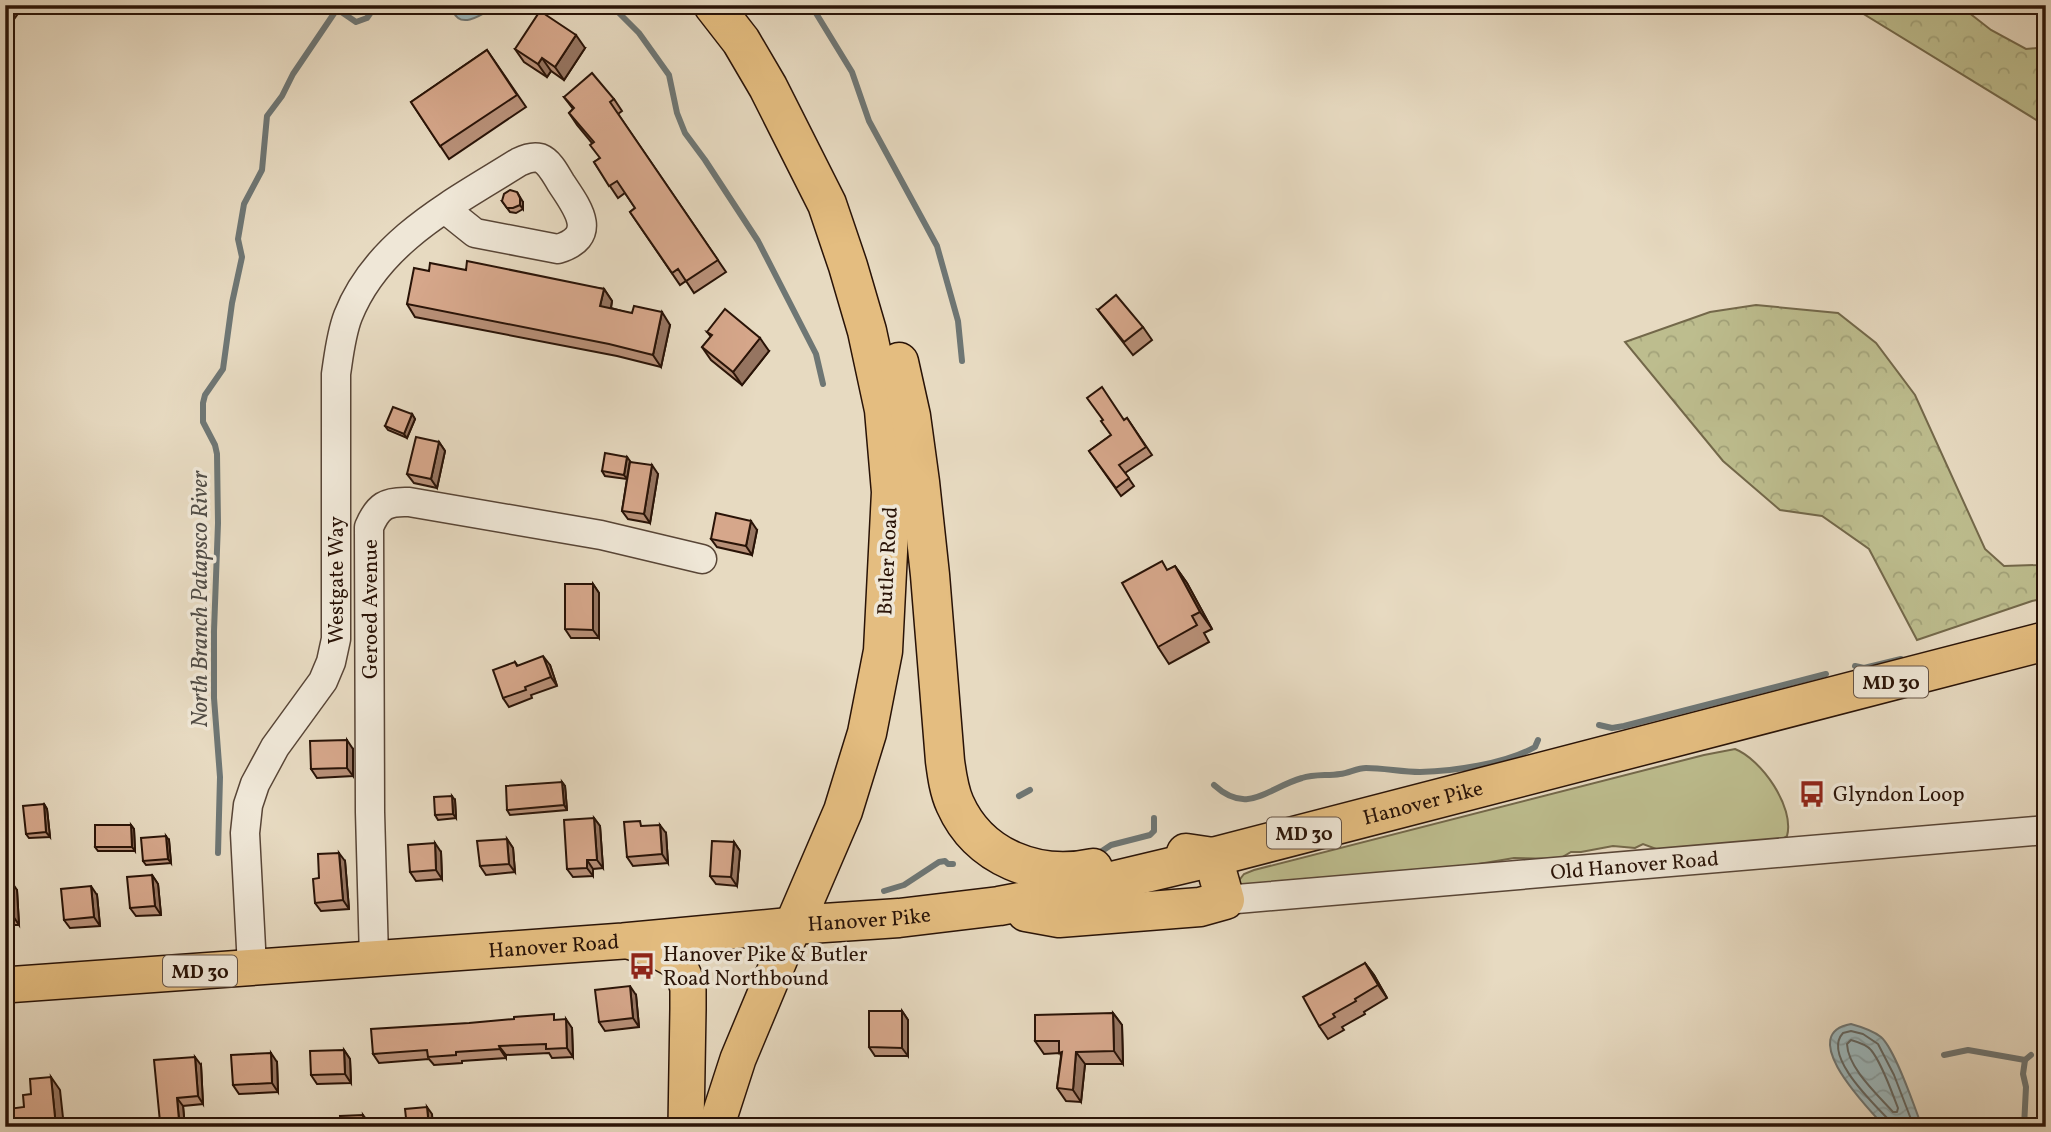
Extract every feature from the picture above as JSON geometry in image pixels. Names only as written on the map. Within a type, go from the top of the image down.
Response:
[{"type":"highway","name":"Butler Road","points":[[713,5],[741,41],[768,87],[821,192],[848,266],[867,331],[884,411],[891,492],[883,651],[867,733],[843,811],[794,925]]},
{"type":"highway","points":[[848,266],[891,327],[911,416],[930,575],[945,761],[954,804],[981,842],[1014,862],[1039,870],[1086,870],[1176,852],[1213,857],[1225,900],[1200,907],[1059,918],[999,906]]},
{"type":"highway","name":"Hanover Pike","points":[[794,925],[899,918],[999,906],[1213,857],[2046,641]]},
{"type":"main road","name":"Hanover Road","points":[[385,957],[629,941],[794,925]]},
{"type":"main road","name":"Butler Road","points":[[716,1127],[738,1059],[794,925]]},
{"type":"main road","points":[[629,941],[673,959],[679,965],[688,988],[686,1127]]},
{"type":"main road","name":"MD 30","points":[[5,985],[385,957]]},
{"type":"street","name":"Westgate Way","points":[[252,967],[245,833],[248,805],[255,784],[275,747],[323,681],[336,639],[336,374],[341,341],[348,315],[380,263],[396,245],[445,209]]},
{"type":"street","name":"Geroed Avenue","points":[[385,957],[370,812],[369,527],[374,515],[383,506],[393,502],[409,502],[601,535],[702,559]]},
{"type":"street","name":"Old Hanover Road","points":[[1225,900],[2046,830]]},
{"type":"green space","points":[[1849,5],[1959,5],[1991,30],[2026,49],[2046,47],[2046,116],[2038,121]]},
{"type":"green space","points":[[1756,305],[1838,313],[1876,343],[1915,395],[1985,549],[2004,566],[2037,565],[2046,559],[2046,598],[1917,640],[1869,549],[1822,516],[1780,510],[1723,461],[1625,342],[1710,312]]},
{"type":"green space","points":[[1735,749],[1745,754],[1765,773],[1781,798],[1788,824],[1787,836],[1782,839],[1659,850],[1643,844],[1635,848],[1613,846],[1571,852],[1559,859],[1514,858],[1437,871],[1240,887],[1237,883],[1244,874],[1254,870]]},
{"type":"water","points":[[457,5],[498,5],[473,19],[461,20],[453,11]]},
{"type":"water","points":[[1851,1024],[1874,1032],[1886,1044],[1904,1079],[1922,1127],[1885,1127],[1852,1089],[1832,1056],[1830,1042],[1835,1031]]},
{"type":"building","points":[[540,11],[576,35],[555,67],[542,58],[538,64],[515,49]]},
{"type":"building","points":[[487,50],[517,95],[440,146],[411,102]]},
{"type":"building","points":[[592,73],[614,99],[610,102],[718,260],[686,281],[678,269],[672,273],[630,212],[635,208],[617,181],[609,186],[594,162],[600,158],[590,145],[594,142],[569,113],[574,108],[564,97]]},
{"type":"building","points":[[510,190],[517,192],[520,205],[507,208],[502,201],[504,194]]},
{"type":"building","points":[[467,261],[604,289],[600,306],[632,313],[634,306],[662,312],[653,355],[407,304],[414,268],[429,271],[430,263],[466,270]]},
{"type":"building","points":[[1116,295],[1143,327],[1124,342],[1098,310]]},
{"type":"building","points":[[725,309],[760,338],[733,372],[702,347],[712,335],[707,332]]},
{"type":"building","points":[[1102,387],[1146,447],[1119,465],[1129,478],[1116,488],[1089,451],[1111,435],[1087,398]]},
{"type":"building","points":[[393,407],[412,414],[404,434],[385,426]]},
{"type":"building","points":[[416,437],[439,442],[431,479],[407,474]]},
{"type":"building","points":[[605,453],[627,457],[624,475],[602,471]]},
{"type":"building","points":[[630,462],[652,465],[644,514],[622,511]]},
{"type":"building","points":[[716,513],[751,521],[746,546],[711,539]]},
{"type":"building","points":[[1162,561],[1167,570],[1175,566],[1200,612],[1192,616],[1197,625],[1158,647],[1122,583]]},
{"type":"building","points":[[565,584],[593,584],[593,630],[565,629]]},
{"type":"building","points":[[543,656],[551,677],[503,698],[493,670],[515,662],[517,666]]},
{"type":"building","points":[[347,740],[347,768],[311,769],[310,741]]},
{"type":"building","points":[[562,782],[564,805],[507,810],[506,786]]},
{"type":"building","points":[[452,796],[453,814],[435,815],[434,797]]},
{"type":"building","points":[[44,804],[46,832],[26,834],[23,806]]},
{"type":"building","points":[[594,818],[597,860],[587,860],[587,868],[567,869],[564,820]]},
{"type":"building","points":[[640,821],[641,826],[660,825],[662,854],[627,857],[624,822]]},
{"type":"building","points":[[95,825],[131,825],[132,847],[95,847]]},
{"type":"building","points":[[166,836],[168,859],[143,861],[141,838]]},
{"type":"building","points":[[507,839],[509,864],[480,866],[477,841]]},
{"type":"building","points":[[712,841],[734,842],[731,877],[710,876]]},
{"type":"building","points":[[435,843],[436,870],[410,872],[408,845]]},
{"type":"building","points":[[339,853],[343,900],[315,903],[313,879],[319,878],[318,854]]},
{"type":"building","points":[[152,875],[155,906],[130,908],[127,877]]},
{"type":"building","points":[[5,881],[11,881],[13,916],[5,916]]},
{"type":"building","points":[[91,886],[94,917],[64,920],[61,889]]},
{"type":"building","points":[[1365,963],[1378,985],[1319,1026],[1303,997]]},
{"type":"building","points":[[630,986],[633,1018],[599,1022],[595,990]]},
{"type":"building","points":[[869,1011],[902,1011],[902,1048],[869,1047]]},
{"type":"building","points":[[1113,1013],[1114,1051],[1076,1052],[1073,1090],[1057,1088],[1062,1052],[1059,1053],[1059,1041],[1035,1041],[1035,1015]]},
{"type":"building","points":[[554,1014],[554,1020],[566,1019],[567,1048],[546,1049],[546,1044],[499,1046],[500,1049],[428,1057],[427,1050],[373,1054],[371,1029]]},
{"type":"building","points":[[344,1050],[345,1074],[311,1075],[310,1051]]},
{"type":"building","points":[[271,1053],[272,1083],[233,1085],[231,1055]]},
{"type":"building","points":[[195,1057],[198,1096],[177,1098],[179,1120],[160,1122],[154,1060]]},
{"type":"building","points":[[51,1077],[56,1127],[10,1127],[8,1109],[24,1107],[23,1095],[31,1094],[30,1079]]},
{"type":"building","points":[[427,1107],[429,1127],[407,1127],[405,1109]]},
{"type":"building","points":[[363,1115],[364,1127],[341,1127],[340,1116]]},
{"type":"building","points":[[610,1119],[610,1122],[617,1122],[616,1127],[577,1127],[577,1121]]},
{"type":"building","points":[[250,1121],[250,1127],[233,1127],[233,1122]]},
{"type":"building","points":[[787,1122],[829,1124],[829,1127],[786,1127]]},
{"type":"waterway","name":"North Branch Patapsco River","points":[[218,853],[220,777],[214,698],[217,454],[203,422],[203,403],[205,395],[223,369],[232,303],[242,257],[238,239],[244,204],[262,170],[267,116],[335,12],[340,11],[356,22],[367,18],[376,5]]},
{"type":"waterway","points":[[611,5],[639,33],[669,75],[677,113],[685,133],[758,241],[816,354],[823,384]]},
{"type":"waterway","points":[[811,5],[852,72],[869,121],[937,246],[958,321],[962,361]]},
{"type":"waterway","points":[[1855,666],[1864,668],[1901,659]]},
{"type":"waterway","points":[[1599,725],[1612,728],[1624,726],[1826,674]]},
{"type":"waterway","points":[[1214,785],[1226,794],[1248,799],[1307,777],[1340,774],[1363,768],[1420,772],[1479,765],[1523,753],[1535,747],[1538,740]]},
{"type":"waterway","points":[[1019,796],[1030,790]]},
{"type":"waterway","points":[[1102,851],[1111,845],[1150,835],[1154,831],[1154,818]]},
{"type":"waterway","points":[[884,891],[904,885],[939,862],[953,864]]},
{"type":"waterway","name":"North Branch Patapsco River","points":[[2043,1041],[2046,1032]]},
{"type":"waterway","points":[[1944,1055],[1968,1050],[2025,1060]]},
{"type":"waterway","points":[[2024,1127],[2026,1087],[2023,1074],[2025,1060],[2031,1055]]},
{"type":"place","name":"Glyndon Loop","points":[[1812,794]]},
{"type":"place","name":"Hanover Pike & Butler Road Northbound","points":[[642,966]]}]
